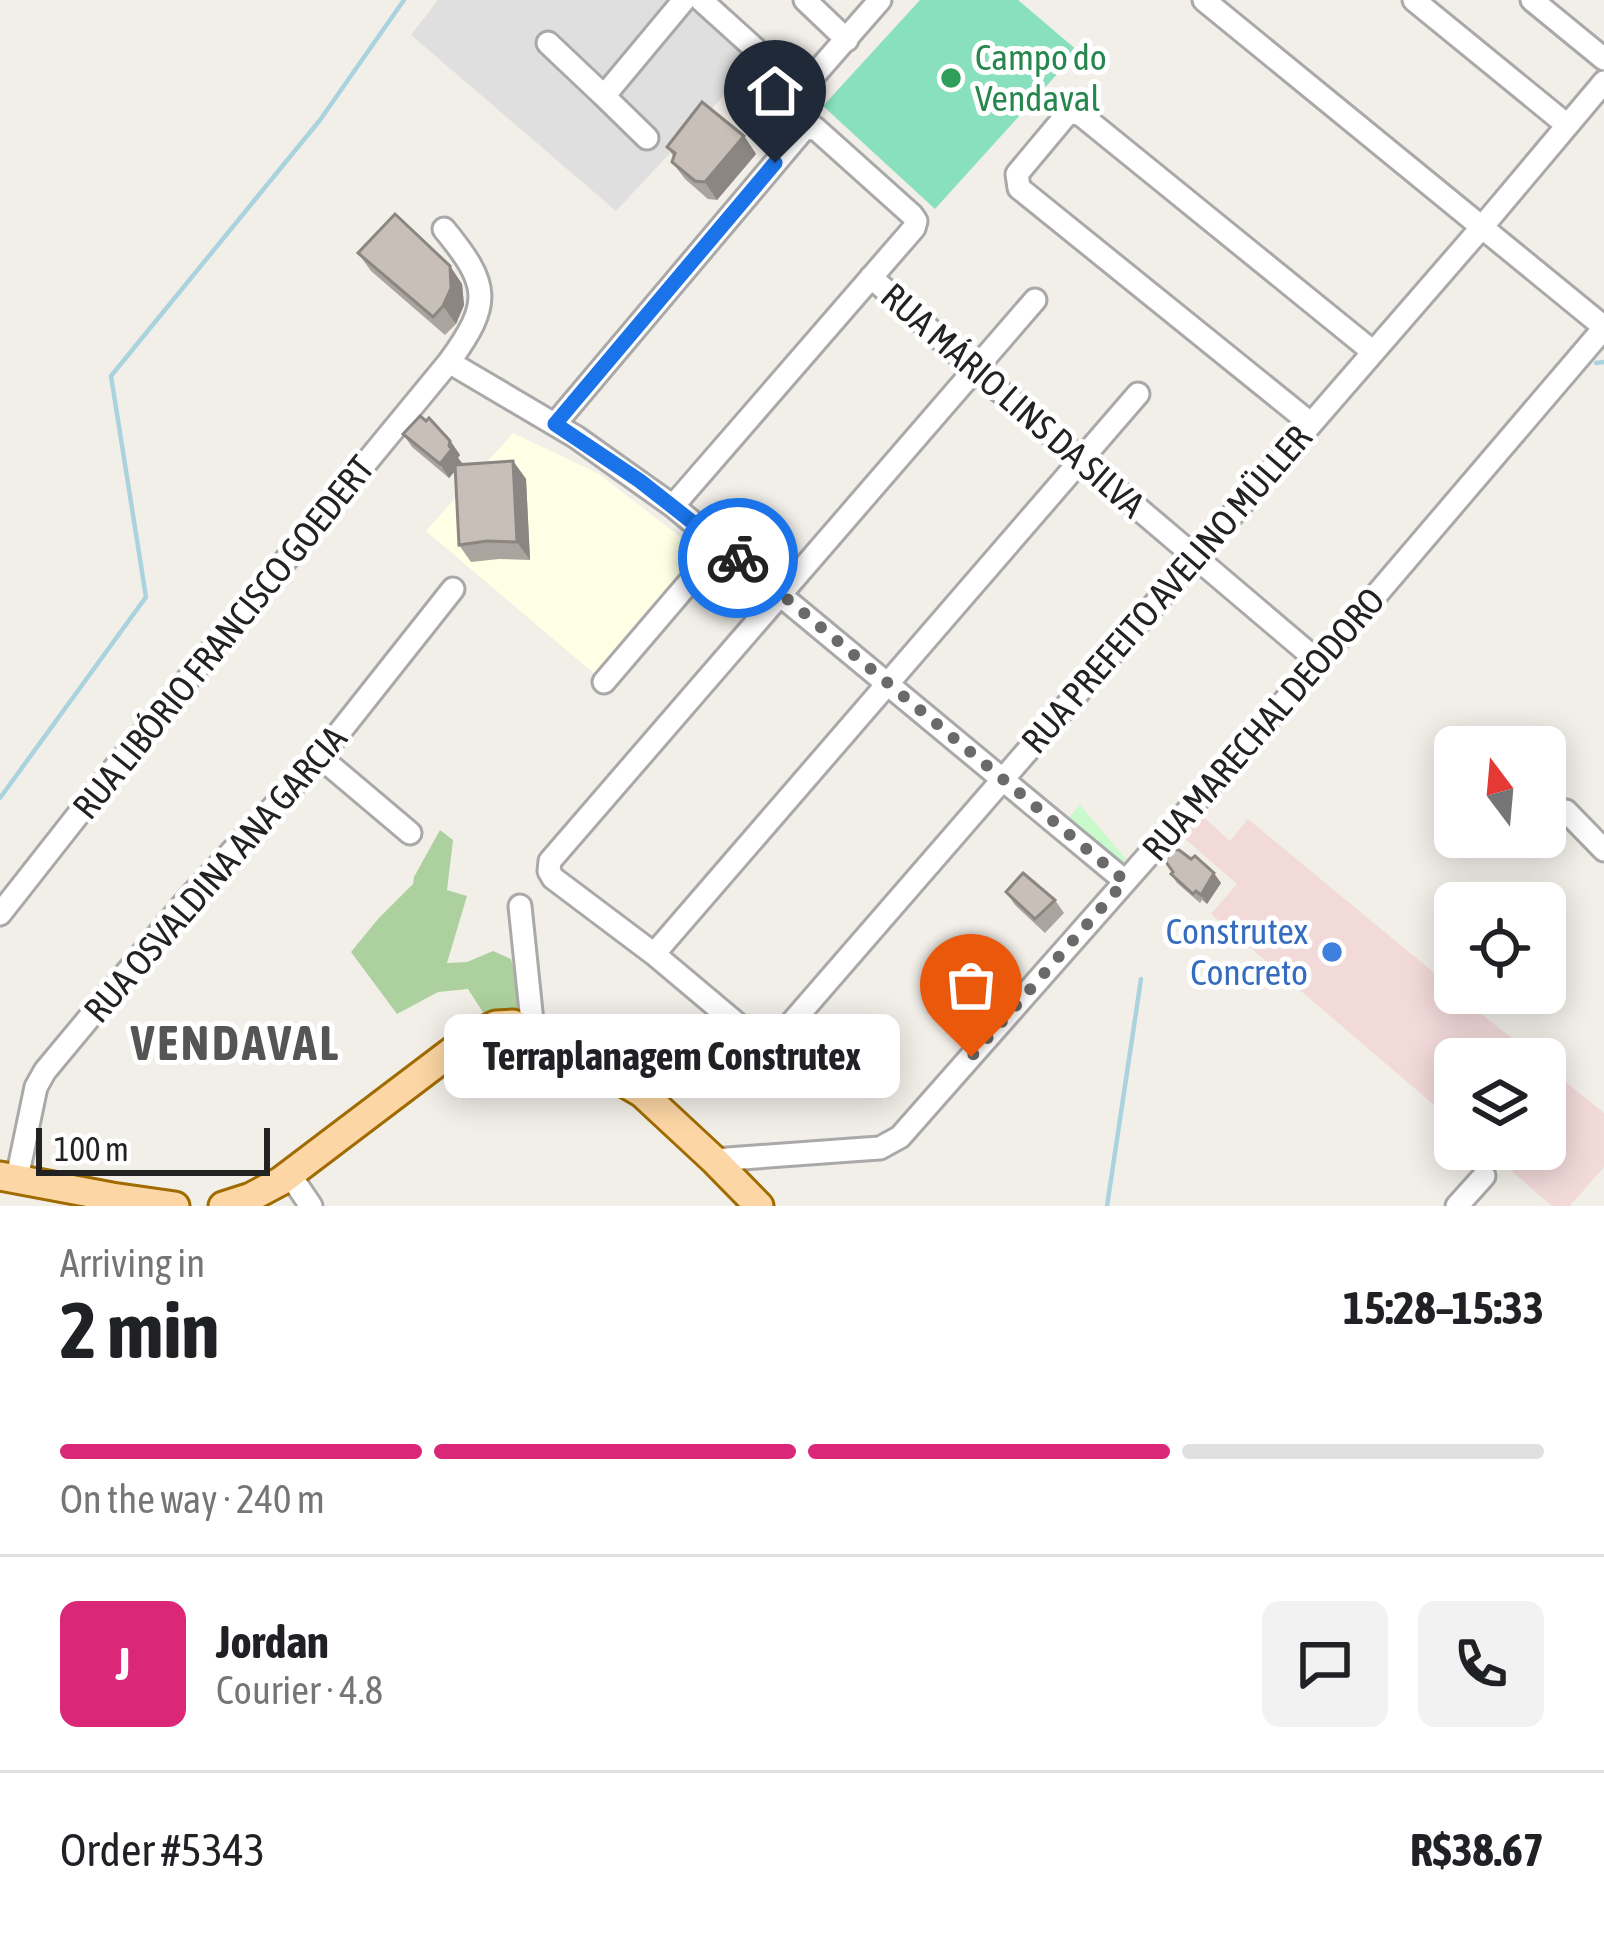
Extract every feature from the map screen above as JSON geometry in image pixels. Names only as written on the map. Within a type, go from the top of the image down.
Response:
[{"type":"main road","points":[[223,1206],[251,1198],[290,1174],[471,1037],[502,1024],[533,1031],[642,1093],[714,1160],[752,1204]]},
{"type":"main road","points":[[9,1177],[111,1202],[175,1206]]},
{"type":"street","points":[[604,96],[684,0]]},
{"type":"street","points":[[701,0],[794,84],[810,80],[880,0]]},
{"type":"street","points":[[805,0],[847,40]]},
{"type":"street","points":[[1204,0],[1604,327]]},
{"type":"street","points":[[1414,0],[1567,125]]},
{"type":"street","points":[[1532,0],[1604,59]]},
{"type":"street","points":[[548,43],[647,138]]},
{"type":"street","name":"RUA PREFEITO AVELINO MÜLLER","points":[[642,1093],[767,1049],[1604,82]]},
{"type":"street","points":[[1310,423],[1019,188],[1016,173],[1068,113],[1081,114],[1372,351]]},
{"type":"street","points":[[555,424],[803,130],[815,128],[916,221],[914,228],[673,506]]},
{"type":"street","name":"RUA LIBÓRIO FRANCISCO GOEDERT","points":[[0,914],[475,326],[481,298],[478,279],[444,229]]},
{"type":"street","name":"RUA MÁRIO LINS DA SILVA","points":[[871,277],[1319,662]]},
{"type":"street","points":[[767,1049],[654,953],[553,878],[550,861],[1035,300]]},
{"type":"street","name":"RUA MARECHAL DEODORO","points":[[714,1160],[865,1150],[900,1137],[1319,662],[1604,327]]},
{"type":"street","points":[[449,362],[615,462],[673,506],[1125,881]]},
{"type":"street","points":[[654,953],[1138,394]]},
{"type":"street","points":[[604,682],[721,545]]},
{"type":"street","name":"RUA OSVALDINA ANA GARCIA","points":[[9,1177],[45,1071],[188,898],[320,757],[453,589]]},
{"type":"street","points":[[320,757],[410,833]]},
{"type":"street","points":[[1566,812],[1604,850]]},
{"type":"street","points":[[520,906],[533,1031]]},
{"type":"street","points":[[290,1174],[311,1206]]},
{"type":"street","points":[[1457,1206],[1484,1176]]},
{"type":"shaded area","points":[[438,0],[722,0],[708,18],[755,62],[616,211],[411,35]]},
{"type":"shaded area","points":[[513,433],[599,474],[701,553],[597,676],[426,531]]},
{"type":"shaded area","name":"Construtex Concreto","points":[[1201,815],[1230,841],[1248,819],[1434,973],[1434,1014],[1481,1014],[1512,1038],[1434,1038],[1434,1105],[1211,914],[1237,884],[1183,837]]},
{"type":"shaded area","points":[[1566,1082],[1604,1113],[1604,1167],[1570,1206],[1552,1206],[1510,1170],[1566,1170]]},
{"type":"green space","name":"Campo do Vendaval","points":[[920,0],[1018,0],[1078,51],[935,209],[823,106]]},
{"type":"green space","points":[[1080,805],[1126,859],[1121,864],[1067,820]]},
{"type":"green space","points":[[440,830],[453,840],[447,890],[467,896],[447,963],[467,962],[493,951],[511,959],[521,994],[516,1016],[484,1014],[468,989],[438,992],[397,1014],[351,952],[413,884]]},
{"type":"building","points":[[702,102],[744,136],[705,182],[695,181],[672,162],[675,153],[667,147]]},
{"type":"building","points":[[395,214],[450,266],[451,288],[433,317],[358,253]]},
{"type":"building","points":[[420,416],[429,418],[450,441],[452,449],[440,464],[403,434]]},
{"type":"building","points":[[513,461],[517,542],[459,545],[455,465]]},
{"type":"building","points":[[1169,849],[1191,859],[1195,856],[1214,873],[1201,895],[1193,894],[1171,874],[1166,862]]},
{"type":"building","points":[[1023,873],[1055,900],[1035,919],[1006,892]]},
{"type":"waterway","points":[[0,798],[146,597],[111,376],[320,120],[404,0]]},
{"type":"waterway","points":[[1596,363],[1604,362]]},
{"type":"waterway","points":[[1107,1206],[1141,979]]},
{"type":"way so far","points":[[738,558],[1125,881],[971,1057]]},
{"type":"place","name":"Campo do Vendaval","points":[[951,78]]},
{"type":"place","name":"Construtex Concreto","points":[[1332,952]]},
{"type":"place","name":"Terraplanagem Construtex","points":[[971,1057]]},
{"type":"district","name":"VENDAVAL","points":[[236,1043]]},
{"type":"route","points":[[738,558],[615,462],[555,424],[775,163]]}]
